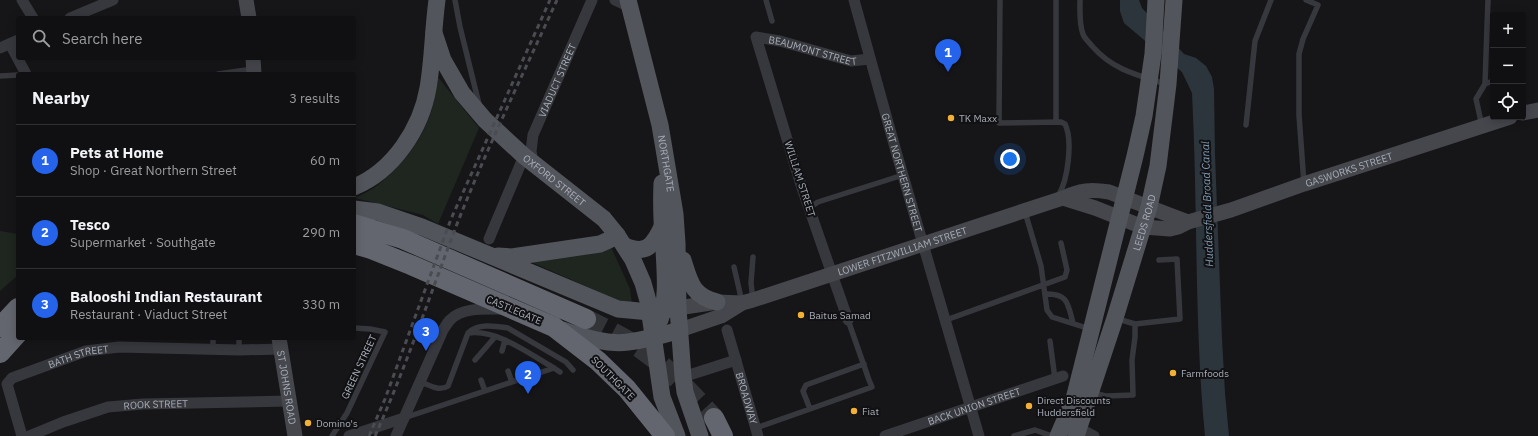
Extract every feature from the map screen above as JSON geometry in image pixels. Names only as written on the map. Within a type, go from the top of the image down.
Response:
[{"type":"highway","name":"CASTLEGATE","points":[[356,225],[403,239],[586,319]]},
{"type":"highway","name":"CASTLEGATE","points":[[356,245],[412,264],[554,327]]},
{"type":"highway","points":[[0,307],[16,297]]},
{"type":"highway","points":[[0,328],[16,310]]},
{"type":"highway","name":"SOUTHGATE","points":[[554,327],[576,343],[621,383],[665,436]]},
{"type":"highway","points":[[0,353],[16,335]]},
{"type":"highway","points":[[714,418],[723,436]]},
{"type":"main road","points":[[356,186],[383,171],[401,149],[419,120],[428,89],[437,0]]},
{"type":"main road","points":[[1057,433],[1074,399],[1091,329],[1101,297],[1125,197],[1142,122],[1153,54],[1156,0]]},
{"type":"main road","name":"LEEDS ROAD","points":[[1077,432],[1091,393],[1143,227],[1158,166],[1168,84],[1174,0]]},
{"type":"main road","name":"NORTHGATE","points":[[625,2],[658,118],[675,214],[677,243],[664,310],[680,330]]},
{"type":"main road","name":"OXFORD STREET","points":[[434,33],[443,60],[462,93],[482,116],[529,159],[604,219],[633,260],[643,283],[664,310]]},
{"type":"main road","points":[[663,149],[661,204],[666,280],[664,310],[653,337],[662,397],[677,436]]},
{"type":"main road","points":[[356,209],[378,212],[422,227],[618,309],[664,310]]},
{"type":"main road","points":[[489,256],[512,257],[600,244],[612,239],[621,241],[635,251],[644,250],[656,240],[662,227]]},
{"type":"main road","points":[[677,243],[691,286],[704,298],[717,302]]},
{"type":"main road","name":"CASTLEGATE","points":[[554,327],[604,342],[628,342],[680,330]]},
{"type":"main road","points":[[680,330],[685,392],[700,436]]},
{"type":"street","points":[[22,0],[32,16]]},
{"type":"street","points":[[75,16],[113,0]]},
{"type":"street","points":[[246,0],[249,16]]},
{"type":"street","name":"VIADUCT STREET","points":[[489,239],[529,159],[533,135],[592,0]]},
{"type":"street","name":"GREAT NORTHERN STREET","points":[[854,0],[979,436]]},
{"type":"street","name":"BEAUMONT STREET","points":[[756,37],[780,41],[851,61],[870,59]]},
{"type":"street","name":"WILLIAM STREET","points":[[756,37],[809,208],[848,320]]},
{"type":"street","points":[[9,44],[16,57]]},
{"type":"street","points":[[18,60],[24,72]]},
{"type":"street","points":[[1526,112],[1538,110]]},
{"type":"street","name":"GASWORKS STREET","points":[[1119,218],[1143,227],[1170,229],[1178,227],[1188,222],[1231,210],[1304,184],[1501,120]]},
{"type":"street","name":"LOWER FITZWILLIAM STREET","points":[[680,330],[721,316],[748,301],[1059,199],[1079,191],[1098,190],[1125,197],[1149,206]]},
{"type":"street","points":[[1059,199],[1119,218]]},
{"type":"street","points":[[1149,206],[1188,222]]},
{"type":"street","name":"LOWER FITZWILLIAM STREET","points":[[664,310],[717,302],[748,301]]},
{"type":"street","points":[[396,436],[443,330],[450,319],[459,314],[471,311],[510,308]]},
{"type":"street","name":"BROADWAY","points":[[727,330],[757,432]]},
{"type":"street","name":"BATH STREET","points":[[22,436],[7,384],[12,378],[86,351],[119,347],[213,344],[239,350],[280,344]]},
{"type":"street","name":"ST JOHNS ROAD","points":[[280,344],[294,436]]},
{"type":"street","name":"BROADWAY","points":[[683,377],[736,360]]},
{"type":"street","name":"BACK UNION STREET","points":[[885,436],[1059,377]]},
{"type":"street","name":"ROOK STREET","points":[[29,436],[63,422],[108,407],[143,404],[288,401]]},
{"type":"street","points":[[350,436],[404,418]]},
{"type":"street","points":[[1057,433],[1077,432],[1094,436]]},
{"type":"lane","points":[[455,0],[469,67],[482,116]]},
{"type":"lane","points":[[766,0],[772,21]]},
{"type":"lane","points":[[1000,0],[999,123],[1056,122],[1065,124],[1069,131],[1067,171],[1059,199]]},
{"type":"lane","points":[[1056,0],[1056,122]]},
{"type":"lane","points":[[1080,0],[1083,35],[1100,55],[1116,66],[1133,74],[1168,84]]},
{"type":"lane","points":[[1246,125],[1255,41],[1271,0]]},
{"type":"lane","points":[[1304,184],[1298,115],[1299,54],[1303,39],[1318,5],[1306,0]]},
{"type":"lane","points":[[1482,126],[1476,99],[1484,84],[1488,28],[1488,0]]},
{"type":"lane","points":[[1486,47],[1490,48]]},
{"type":"lane","points":[[228,72],[253,67]]},
{"type":"lane","points":[[0,76],[16,74]]},
{"type":"lane","points":[[1484,84],[1490,82]]},
{"type":"lane","points":[[809,208],[818,202],[903,174]]},
{"type":"lane","points":[[1024,210],[1040,259],[1047,310],[1052,317],[1091,329]]},
{"type":"lane","points":[[946,320],[1065,277],[1067,274],[1061,243]]},
{"type":"lane","points":[[748,301],[753,258]]},
{"type":"lane","points":[[1115,318],[1135,324],[1180,319],[1178,259],[1159,260]]},
{"type":"lane","points":[[734,267],[748,301]]},
{"type":"lane","points":[[1045,294],[1053,294],[1065,298],[1073,323]]},
{"type":"lane","points":[[757,432],[810,409],[872,387],[848,320]]},
{"type":"lane","points":[[1091,393],[1106,396],[1133,395],[1132,360],[1135,324]]},
{"type":"lane","points":[[420,382],[440,389],[444,389],[448,386],[468,333],[472,329],[481,327],[498,326],[508,328],[566,362],[574,370]]},
{"type":"lane","name":"GREEN STREET","points":[[332,436],[347,413],[386,332],[356,328]]},
{"type":"lane","points":[[468,333],[476,332],[496,336],[560,372]]},
{"type":"lane","points":[[475,360],[496,336]]},
{"type":"lane","points":[[239,340],[239,350]]},
{"type":"lane","points":[[502,351],[505,340]]},
{"type":"lane","points":[[1050,341],[1059,377]]},
{"type":"lane","points":[[810,409],[803,391],[806,385],[864,364]]},
{"type":"lane","points":[[404,418],[554,368]]},
{"type":"lane","points":[[508,371],[512,382]]},
{"type":"lane","points":[[481,380],[485,391]]},
{"type":"lane","points":[[1014,436],[1035,430],[1057,433]]},
{"type":"shaded area","points":[[437,76],[479,128],[438,224],[423,215],[356,198],[389,176],[414,147],[426,125],[435,98]]},
{"type":"shaded area","points":[[0,231],[16,234],[16,277],[0,291]]},
{"type":"shaded area","points":[[611,247],[630,289],[632,304],[617,300],[529,261],[604,252]]},
{"type":"water","name":"Huddersfield Broad Canal","points":[[1120,0],[1139,0],[1142,8],[1184,54],[1196,58],[1206,66],[1212,77],[1214,89],[1222,339],[1229,436],[1205,436],[1199,350],[1192,93],[1182,72],[1124,23],[1120,11]]},
{"type":"tunnel","points":[[586,319],[640,348],[679,381],[714,418]]},
{"type":"railway","points":[[369,436],[385,399],[451,219],[550,0]]},
{"type":"railway","points":[[375,436],[480,167],[557,0]]},
{"type":"place","name":"Pets at Home","points":[[948,72]]},
{"type":"place","name":"TK Maxx","points":[[951,118]]},
{"type":"place","name":"Baitus Samad","points":[[801,315]]},
{"type":"place","name":"Balooshi Indian Restaurant","points":[[426,351]]},
{"type":"place","name":"Farmfoods","points":[[1173,373]]},
{"type":"place","name":"Tesco","points":[[528,394]]},
{"type":"place","name":"Direct Discounts Huddersfield","points":[[1029,406]]},
{"type":"place","name":"Fiat","points":[[854,411]]},
{"type":"place","name":"Domino's","points":[[308,423]]}]
